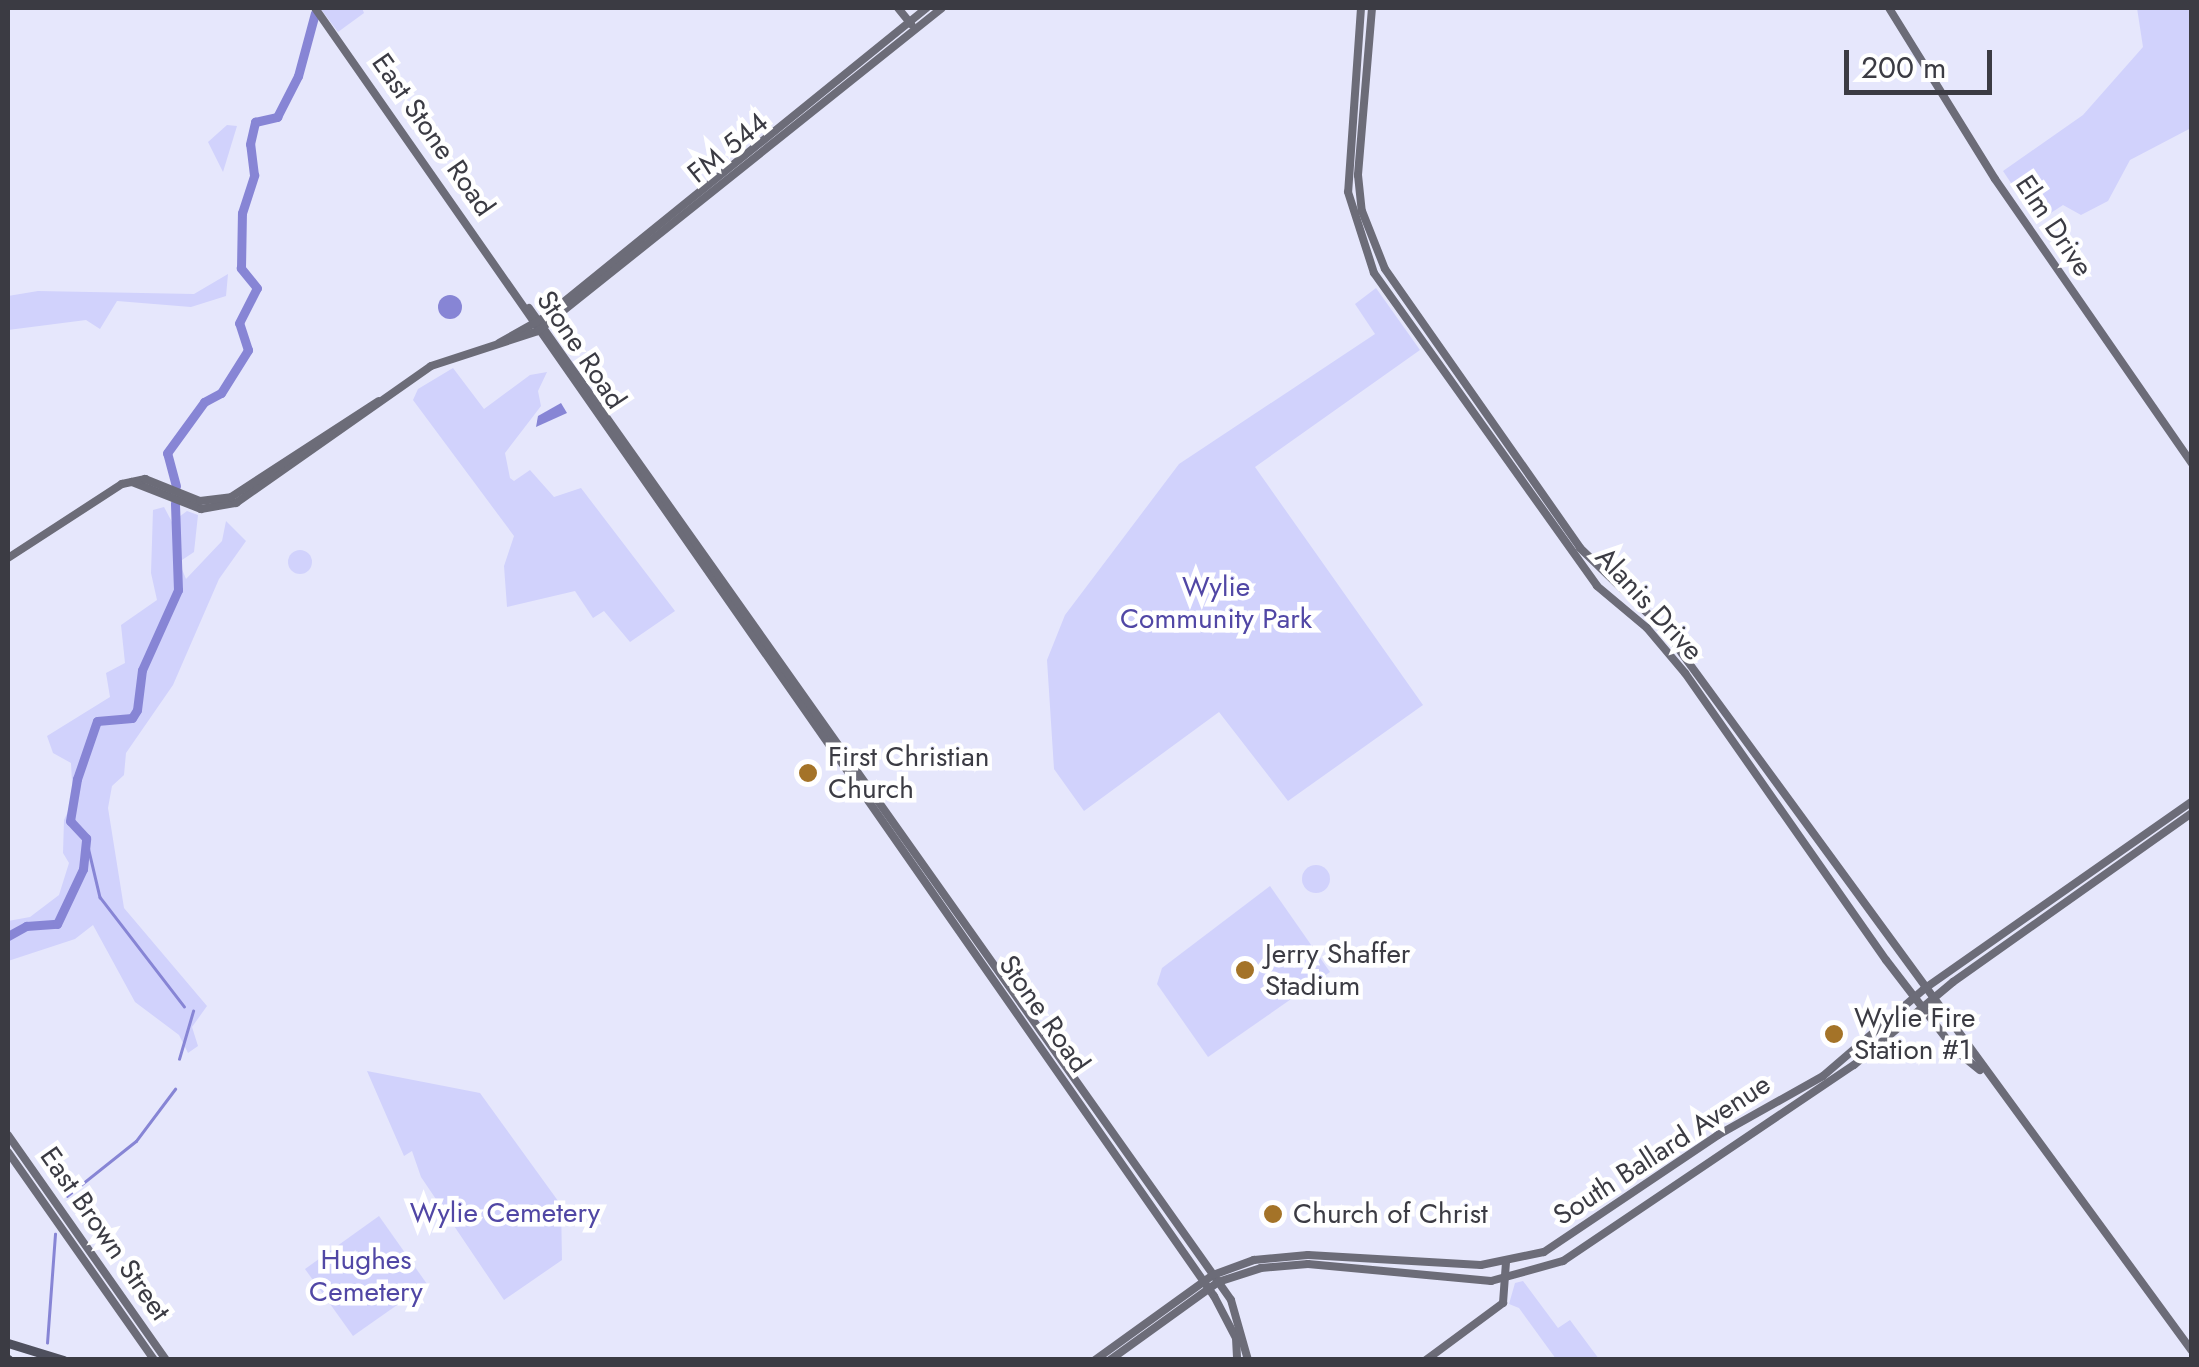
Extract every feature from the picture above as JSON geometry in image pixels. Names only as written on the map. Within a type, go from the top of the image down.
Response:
[{"type":"main road","name":"East Stone Road","points":[[315,8],[513,290]]},
{"type":"main road","points":[[898,8],[912,25]]},
{"type":"main road","name":"FM 544","points":[[379,401],[444,359],[492,348],[539,326],[912,25],[926,8]]},
{"type":"main road","name":"FM 544","points":[[918,15],[942,8]]},
{"type":"main road","name":"Alanis Drive","points":[[1361,8],[1348,192],[1374,273],[1597,586],[1647,628],[1685,673],[1914,996],[1955,1050],[1990,1078]]},
{"type":"main road","name":"Alanis Drive","points":[[1372,8],[1358,175],[1362,211],[1385,270],[1591,562],[1664,629],[2192,1351]]},
{"type":"main road","name":"Elm Drive","points":[[1889,8],[1995,179],[2192,463]]},
{"type":"main road","name":"Stone Road","points":[[513,290],[1216,1278],[1240,1320],[1248,1360]]},
{"type":"main road","points":[[8,558],[132,482],[159,482],[200,501],[231,497],[379,401]]},
{"type":"main road","points":[[132,482],[201,509],[248,495],[379,401]]},
{"type":"main road","name":"Stone Road","points":[[687,535],[1206,1285],[1229,1320],[1237,1360]]},
{"type":"main road","name":"South Ballard Avenue","points":[[1095,1360],[1216,1278],[1292,1255],[1506,1262],[1571,1238],[1718,1136],[1822,1076],[1924,988],[2192,802]]},
{"type":"main road","name":"South Ballard Avenue","points":[[1216,1278],[1294,1264],[1462,1280],[1508,1278],[1578,1250],[1854,1065],[1932,1000],[2192,814]]},
{"type":"main road","name":"East Brown Street","points":[[8,1135],[166,1360]]},
{"type":"main road","name":"East Brown Street","points":[[8,1152],[154,1360]]},
{"type":"main road","points":[[1426,1360],[1503,1302],[1508,1278],[1506,1262]]},
{"type":"main road","name":"South Ballard Avenue","points":[[1110,1360],[1206,1285]]},
{"type":"main road","points":[[8,1343],[63,1360]]},
{"type":"green space","points":[[320,8],[362,8],[364,13],[338,32]]},
{"type":"green space","points":[[2137,8],[2191,8],[2191,128],[2130,160],[2108,201],[2081,215],[2063,205],[2037,222],[2003,171],[2083,115],[2143,47]]},
{"type":"green space","points":[[227,125],[237,126],[223,172],[208,142]]},
{"type":"green space","points":[[228,274],[226,296],[191,307],[117,301],[100,329],[86,320],[8,330],[8,296],[38,291],[194,294]]},
{"type":"green space","name":"Wylie Community Park","points":[[1376,288],[1420,350],[1255,467],[1423,705],[1288,801],[1219,712],[1084,811],[1054,769],[1047,660],[1065,615],[1179,464],[1375,334],[1355,304]]},
{"type":"green space","points":[[453,368],[484,409],[530,375],[547,372],[538,391],[541,406],[505,453],[510,478],[514,481],[530,470],[554,497],[581,488],[675,611],[630,642],[604,611],[593,618],[575,591],[507,607],[504,566],[514,536],[413,400],[418,389]]},
{"type":"green space","points":[[164,507],[172,522],[187,511],[198,515],[194,552],[179,562],[186,579],[222,541],[226,521],[246,541],[219,579],[173,685],[126,753],[124,775],[112,786],[108,808],[124,908],[207,1006],[192,1027],[198,1046],[188,1053],[179,1035],[135,1002],[93,925],[75,939],[8,961],[8,921],[30,917],[59,895],[69,863],[63,853],[64,820],[73,801],[71,763],[53,753],[47,736],[110,697],[106,673],[125,663],[121,625],[157,600],[151,573],[153,510]]},
{"type":"green space","points":[[300,550],[309,553],[309,571],[300,574],[291,571],[288,562],[291,553]]},
{"type":"green space","points":[[1316,865],[1326,869],[1330,879],[1326,889],[1316,893],[1306,889],[1302,879],[1306,869]]},
{"type":"green space","name":"Jerry Shaffer Stadium","points":[[1270,886],[1330,972],[1208,1057],[1157,984],[1162,968]]},
{"type":"green space","name":"Wylie Cemetery","points":[[367,1071],[480,1093],[561,1205],[562,1260],[504,1300],[421,1177],[412,1151],[404,1156]]},
{"type":"green space","name":"Hughes Cemetery","points":[[379,1216],[427,1284],[353,1336],[305,1269]]},
{"type":"green space","points":[[1523,1281],[1558,1328],[1570,1320],[1599,1359],[1556,1359],[1519,1308],[1509,1304],[1515,1283]]},
{"type":"shaded area","points":[[450,295],[459,298],[459,316],[450,319],[441,316],[438,307],[441,298]]},
{"type":"shaded area","points":[[561,403],[567,413],[536,427],[538,416]]},
{"type":"waterway","points":[[176,486],[167,453],[204,402],[221,393],[248,350],[239,323],[257,288],[241,268],[242,213],[254,175],[250,144],[255,122],[277,117],[298,76],[315,13]]},
{"type":"waterway","points":[[8,936],[26,926],[57,924],[83,869],[86,838],[70,821],[77,779],[97,721],[132,718],[137,710],[142,670],[178,590],[175,503]]},
{"type":"waterway","points":[[86,838],[100,897],[184,1006]]},
{"type":"waterway","points":[[179,1059],[193,1011]]},
{"type":"waterway","points":[[67,1196],[136,1141],[175,1089]]},
{"type":"waterway","points":[[47,1343],[55,1234]]},
{"type":"place","name":"First Christian Church","points":[[808,773]]},
{"type":"place","name":"Jerry Shaffer Stadium","points":[[1245,970]]},
{"type":"place","name":"Wylie Fire Station #1","points":[[1834,1034]]},
{"type":"place","name":"Church of Christ","points":[[1273,1214]]}]
